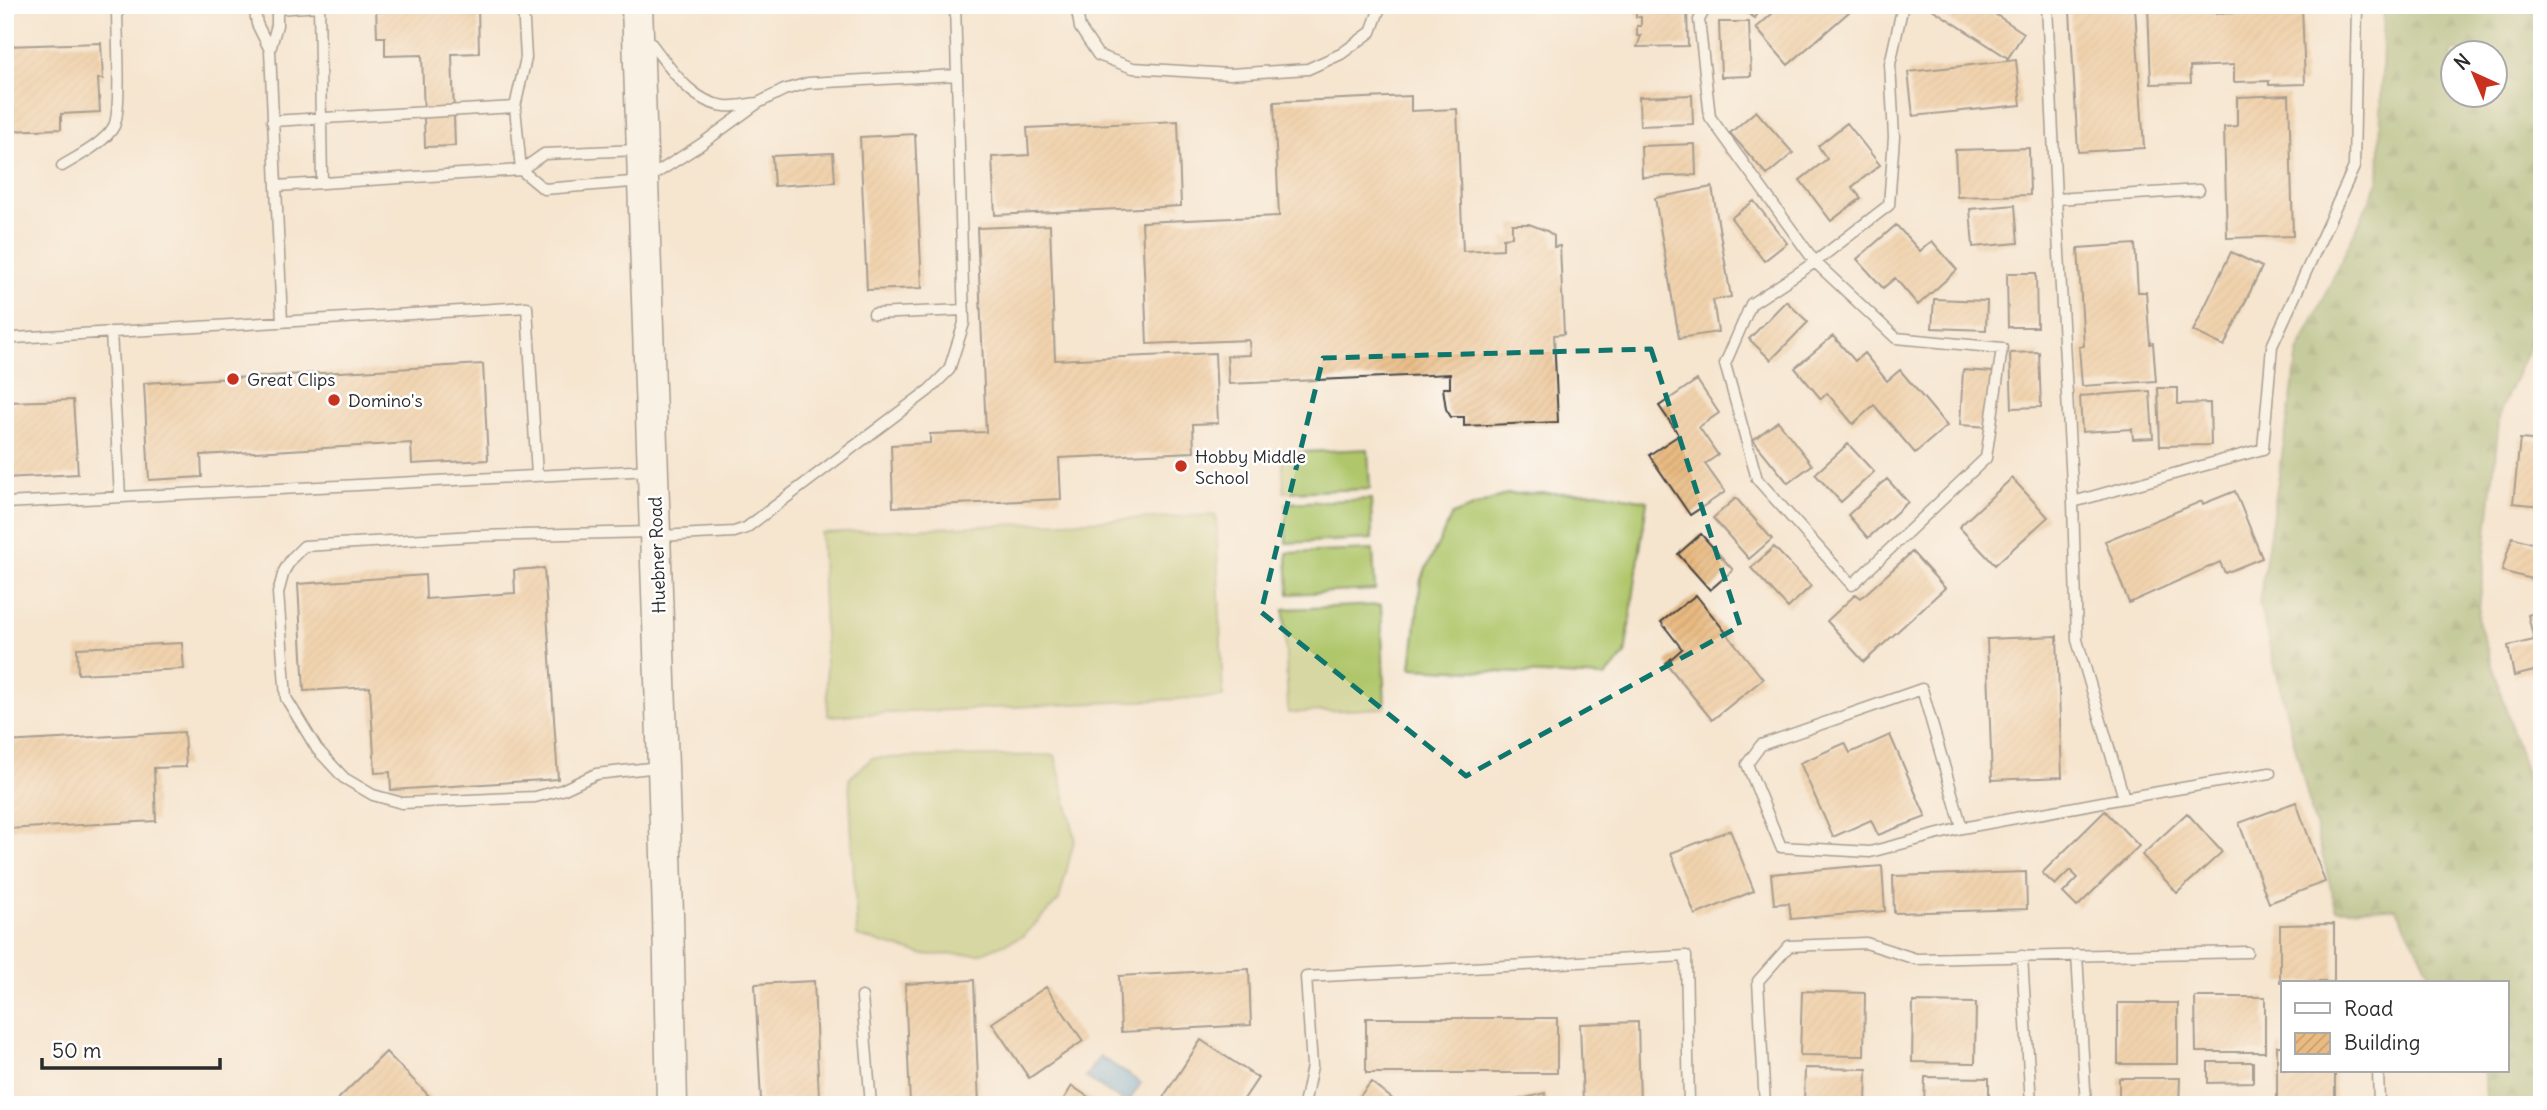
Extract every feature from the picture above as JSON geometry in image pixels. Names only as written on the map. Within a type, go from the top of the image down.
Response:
[{"type":"main road","name":"Huebner Road","points":[[638,16],[664,766],[672,1105]]},
{"type":"lane","points":[[254,5],[257,24],[270,50]]},
{"type":"lane","points":[[523,5],[526,58],[516,107],[521,170],[544,188],[644,181],[758,103],[784,90],[808,83],[957,75]]},
{"type":"lane","points":[[664,766],[596,774],[562,790],[535,797],[402,803],[373,794],[344,778],[317,749],[286,698],[278,593],[284,571],[304,546],[475,536],[734,532],[747,528],[929,390],[949,370],[964,323],[954,5]]},
{"type":"lane","points":[[1076,5],[1080,28],[1098,55],[1133,68],[1230,74],[1308,69],[1341,54],[1371,32],[1381,5]]},
{"type":"lane","points":[[1707,5],[1699,20],[1710,117],[1815,262],[1896,338],[2002,348],[1986,458],[1852,585],[1757,479],[1725,363],[1751,303],[1815,262],[1889,205],[1895,137],[1890,64],[1903,5]]},
{"type":"lane","points":[[2047,5],[2073,502],[2077,640],[2124,798]]},
{"type":"lane","points":[[2073,502],[2263,449],[2272,346],[2354,167],[2357,5]]},
{"type":"lane","points":[[282,322],[270,50],[277,24],[277,7],[319,6],[322,183]]},
{"type":"lane","points":[[62,166],[93,146],[114,127],[118,107],[117,11]]},
{"type":"lane","points":[[638,16],[685,84],[701,99],[725,106],[758,103]]},
{"type":"lane","points":[[272,121],[516,107]]},
{"type":"lane","points":[[277,186],[521,170],[544,154],[642,149]]},
{"type":"lane","points":[[2056,199],[2199,190]]},
{"type":"lane","points":[[5,335],[14,338],[527,307],[537,475]]},
{"type":"lane","points":[[874,314],[964,310]]},
{"type":"lane","points":[[111,332],[120,497]]},
{"type":"lane","points":[[5,503],[654,470]]},
{"type":"lane","points":[[1962,828],[1922,689],[1761,745],[1747,764],[1781,847],[1870,852],[1962,828],[2270,773]]},
{"type":"lane","points":[[1765,1105],[1758,981],[1788,946],[1866,943],[1916,959],[2247,951]]},
{"type":"lane","points":[[2077,955],[2086,1105]]},
{"type":"lane","points":[[1304,1105],[1312,1066],[1306,976],[1686,956],[1689,1105]]},
{"type":"lane","points":[[2022,956],[2031,1105]]},
{"type":"lane","points":[[862,997],[871,1105]]},
{"type":"lane","points":[[2378,1072],[2379,1105]]},
{"type":"highlighted area","points":[[1651,349],[1740,626],[1466,776],[1261,612],[1323,358]]},
{"type":"green space","points":[[2384,5],[2542,5],[2542,318],[2500,412],[2478,620],[2532,793],[2542,815],[2542,1105],[2486,1105],[2483,1072],[2508,1072],[2508,981],[2434,981],[2396,908],[2336,909],[2259,603],[2298,353],[2379,180]]},
{"type":"green space","points":[[1368,449],[1370,489],[1284,492],[1282,453]]},
{"type":"green space","points":[[1597,492],[1647,501],[1625,655],[1605,677],[1411,668],[1421,579],[1452,515],[1507,494]]},
{"type":"green space","points":[[1371,499],[1372,539],[1286,543],[1285,503]]},
{"type":"green space","points":[[1216,515],[1223,697],[828,716],[821,533]]},
{"type":"green space","points":[[1373,550],[1375,590],[1289,594],[1287,553]]},
{"type":"green space","points":[[1381,605],[1385,708],[1288,713],[1284,609]]},
{"type":"green space","points":[[1055,755],[1075,837],[1059,900],[1022,937],[979,954],[924,955],[857,936],[849,779],[872,758]]},
{"type":"water","points":[[1100,1056],[1141,1083],[1127,1104],[1085,1077]]},
{"type":"building","points":[[376,5],[478,5],[479,53],[452,54],[455,146],[425,147],[422,55],[385,56],[385,37],[377,37]]},
{"type":"building","points":[[1639,5],[1689,5],[1688,46],[1637,47],[1641,36],[1637,36],[1637,26],[1641,26],[1641,17],[1636,17]]},
{"type":"building","points":[[1735,5],[1763,5],[1755,18]]},
{"type":"building","points":[[1782,5],[1857,5],[1788,65],[1756,28]]},
{"type":"building","points":[[1926,5],[1981,5],[2024,33],[2008,58]]},
{"type":"building","points":[[2148,5],[2216,5],[2216,14],[2234,13],[2233,5],[2302,5],[2305,84],[2234,82],[2234,65],[2190,67],[2191,83],[2151,84]]},
{"type":"building","points":[[2135,7],[2144,148],[2078,152],[2070,11]]},
{"type":"building","points":[[1719,22],[1749,22],[1751,76],[1721,77]]},
{"type":"building","points":[[101,43],[103,79],[98,79],[100,112],[61,114],[61,129],[5,131],[5,46]]},
{"type":"building","points":[[2016,60],[2021,105],[1913,116],[1908,72]]},
{"type":"building","points":[[1692,95],[1693,124],[1640,126],[1639,97]]},
{"type":"building","points":[[2289,95],[2293,236],[2227,238],[2224,127],[2237,126],[2237,97]]},
{"type":"building","points":[[1411,96],[1411,111],[1457,109],[1463,251],[1503,249],[1503,238],[1512,237],[1512,224],[1529,224],[1547,231],[1554,236],[1554,247],[1560,246],[1564,334],[1554,335],[1558,422],[1464,426],[1464,417],[1451,417],[1446,409],[1443,388],[1450,388],[1450,374],[1229,384],[1227,356],[1250,355],[1249,340],[1147,344],[1142,222],[1279,216],[1274,102]]},
{"type":"building","points":[[1756,111],[1793,153],[1767,175],[1730,133]]},
{"type":"building","points":[[1178,121],[1181,206],[995,215],[992,157],[1029,155],[1027,128]]},
{"type":"building","points":[[1847,123],[1880,165],[1852,187],[1861,198],[1831,221],[1800,180],[1827,159],[1818,146]]},
{"type":"building","points":[[915,134],[922,288],[867,290],[860,137]]},
{"type":"building","points":[[1695,144],[1696,175],[1642,177],[1641,146]]},
{"type":"building","points":[[2029,148],[2030,195],[1957,197],[1955,150]]},
{"type":"building","points":[[833,153],[835,182],[774,186],[772,156]]},
{"type":"building","points":[[1712,187],[1731,297],[1713,300],[1718,332],[1679,338],[1655,198]]},
{"type":"building","points":[[1754,201],[1787,243],[1764,261],[1731,218]]},
{"type":"building","points":[[2015,205],[2018,243],[1973,247],[1970,209]]},
{"type":"building","points":[[1050,225],[1055,360],[1215,353],[1218,423],[1193,424],[1194,452],[1059,458],[1061,499],[893,507],[891,445],[930,443],[930,434],[986,432],[977,228]]},
{"type":"building","points":[[1896,225],[1920,251],[1932,241],[1957,270],[1918,305],[1895,278],[1883,288],[1857,259]]},
{"type":"building","points":[[2135,244],[2138,292],[2146,292],[2156,381],[2082,386],[2079,347],[2084,346],[2078,248]]},
{"type":"building","points":[[2231,252],[2262,267],[2224,346],[2193,331]]},
{"type":"building","points":[[2007,273],[2036,273],[2037,327],[2008,327]]},
{"type":"building","points":[[1934,299],[1987,301],[1986,330],[1932,328]]},
{"type":"building","points":[[1786,301],[1808,322],[1771,360],[1749,339]]},
{"type":"building","points":[[1833,336],[1855,361],[1864,353],[1887,381],[1900,370],[1947,426],[1915,453],[1874,405],[1853,424],[1827,393],[1821,399],[1795,368]]},
{"type":"building","points":[[2039,352],[2041,407],[2012,408],[2010,353]]},
{"type":"building","points":[[483,364],[488,460],[412,464],[411,443],[201,455],[202,477],[149,480],[144,383]]},
{"type":"building","points":[[1963,370],[1993,372],[1990,427],[1960,425]]},
{"type":"building","points":[[1697,380],[1719,413],[1699,427],[1718,455],[1705,464],[1725,492],[1690,515],[1649,455],[1679,435],[1659,406]]},
{"type":"building","points":[[2158,388],[2178,388],[2178,404],[2210,403],[2211,445],[2160,446]]},
{"type":"building","points":[[2150,391],[2153,438],[2133,439],[2132,429],[2082,432],[2080,396]]},
{"type":"building","points":[[73,400],[78,474],[5,478],[5,402]]},
{"type":"building","points":[[1778,421],[1812,465],[1788,483],[1753,440]]},
{"type":"building","points":[[2520,439],[2542,441],[2542,506],[2513,503]]},
{"type":"building","points":[[1848,444],[1874,472],[1841,502],[1815,474]]},
{"type":"building","points":[[2012,478],[2048,517],[1995,565],[1959,527]]},
{"type":"building","points":[[1887,479],[1908,502],[1868,538],[1848,515]]},
{"type":"building","points":[[2235,491],[2262,558],[2225,573],[2220,562],[2129,603],[2105,541],[2202,501],[2203,504]]},
{"type":"building","points":[[1736,498],[1772,539],[1749,559],[1713,518]]},
{"type":"building","points":[[1701,534],[1733,570],[1710,590],[1678,554]]},
{"type":"building","points":[[2512,537],[2542,546],[2542,582],[2502,571]]},
{"type":"building","points":[[1774,547],[1811,586],[1788,608],[1751,568]]},
{"type":"building","points":[[1912,552],[1945,588],[1864,662],[1827,621],[1856,594],[1861,598]]},
{"type":"building","points":[[544,568],[558,779],[391,790],[390,772],[375,773],[370,687],[304,691],[298,584],[425,575],[426,599],[515,593],[514,570]]},
{"type":"building","points":[[1696,595],[1763,679],[1712,720],[1666,663],[1682,649],[1661,622]]},
{"type":"building","points":[[2542,611],[2542,669],[2514,676],[2508,646],[2534,640],[2528,615]]},
{"type":"building","points":[[2057,636],[2062,777],[1992,780],[1987,639]]},
{"type":"building","points":[[182,643],[184,669],[78,674],[77,648]]},
{"type":"building","points":[[184,732],[186,767],[154,768],[156,821],[5,829],[5,742]]},
{"type":"building","points":[[1890,735],[1926,817],[1878,835],[1871,820],[1833,837],[1800,763],[1845,743],[1850,753]]},
{"type":"building","points":[[2296,802],[2325,882],[2269,903],[2239,823]]},
{"type":"building","points":[[2105,811],[2139,846],[2077,907],[2063,893],[2078,878],[2070,870],[2055,885],[2042,873]]},
{"type":"building","points":[[2187,813],[2222,852],[2177,893],[2142,855]]},
{"type":"building","points":[[1730,830],[1754,891],[1695,915],[1671,853]]},
{"type":"building","points":[[1882,866],[1885,911],[1791,919],[1789,903],[1774,904],[1771,874]]},
{"type":"building","points":[[2026,872],[2027,909],[1894,913],[1893,876]]},
{"type":"building","points":[[2334,924],[2334,981],[2280,982],[2280,925]]},
{"type":"building","points":[[1249,969],[1251,1025],[1121,1032],[1119,976]]},
{"type":"building","points":[[974,980],[979,1105],[910,1105],[905,984]]},
{"type":"building","points":[[814,981],[819,1098],[761,1101],[755,984]]},
{"type":"building","points":[[1046,987],[1083,1041],[1029,1078],[992,1023]]},
{"type":"building","points":[[1802,991],[1865,993],[1864,1056],[1800,1055]]},
{"type":"building","points":[[2195,997],[2265,997],[2265,1052],[2196,1052]]},
{"type":"building","points":[[1913,1002],[1976,1003],[1975,1063],[1912,1062]]},
{"type":"building","points":[[2118,1003],[2178,1003],[2178,1064],[2118,1064]]},
{"type":"building","points":[[1366,1018],[1557,1018],[1557,1073],[1366,1073]]},
{"type":"building","points":[[1638,1022],[1640,1105],[1583,1105],[1580,1024]]},
{"type":"building","points":[[1201,1040],[1258,1078],[1240,1105],[1158,1105]]},
{"type":"building","points":[[2277,1046],[2281,1046],[2281,1072],[2335,1072],[2335,1105],[2277,1105]]},
{"type":"building","points":[[386,1052],[438,1105],[332,1105]]},
{"type":"building","points":[[2208,1062],[2253,1062],[2253,1082],[2208,1083]]},
{"type":"building","points":[[1805,1068],[1867,1069],[1866,1105],[1804,1105]]},
{"type":"building","points":[[1925,1077],[1989,1078],[1989,1105],[1924,1105]]},
{"type":"building","points":[[2119,1078],[2180,1078],[2179,1105],[2119,1105]]},
{"type":"building","points":[[1371,1082],[1400,1105],[1353,1105]]},
{"type":"building","points":[[1072,1086],[1100,1105],[1060,1105]]},
{"type":"building","points":[[1545,1093],[1547,1105],[1502,1105],[1502,1104]]},
{"type":"place","name":"Great Clips","points":[[233,379]]},
{"type":"place","name":"Domino's","points":[[334,400]]},
{"type":"place","name":"Hobby Middle School","points":[[1181,466]]}]
